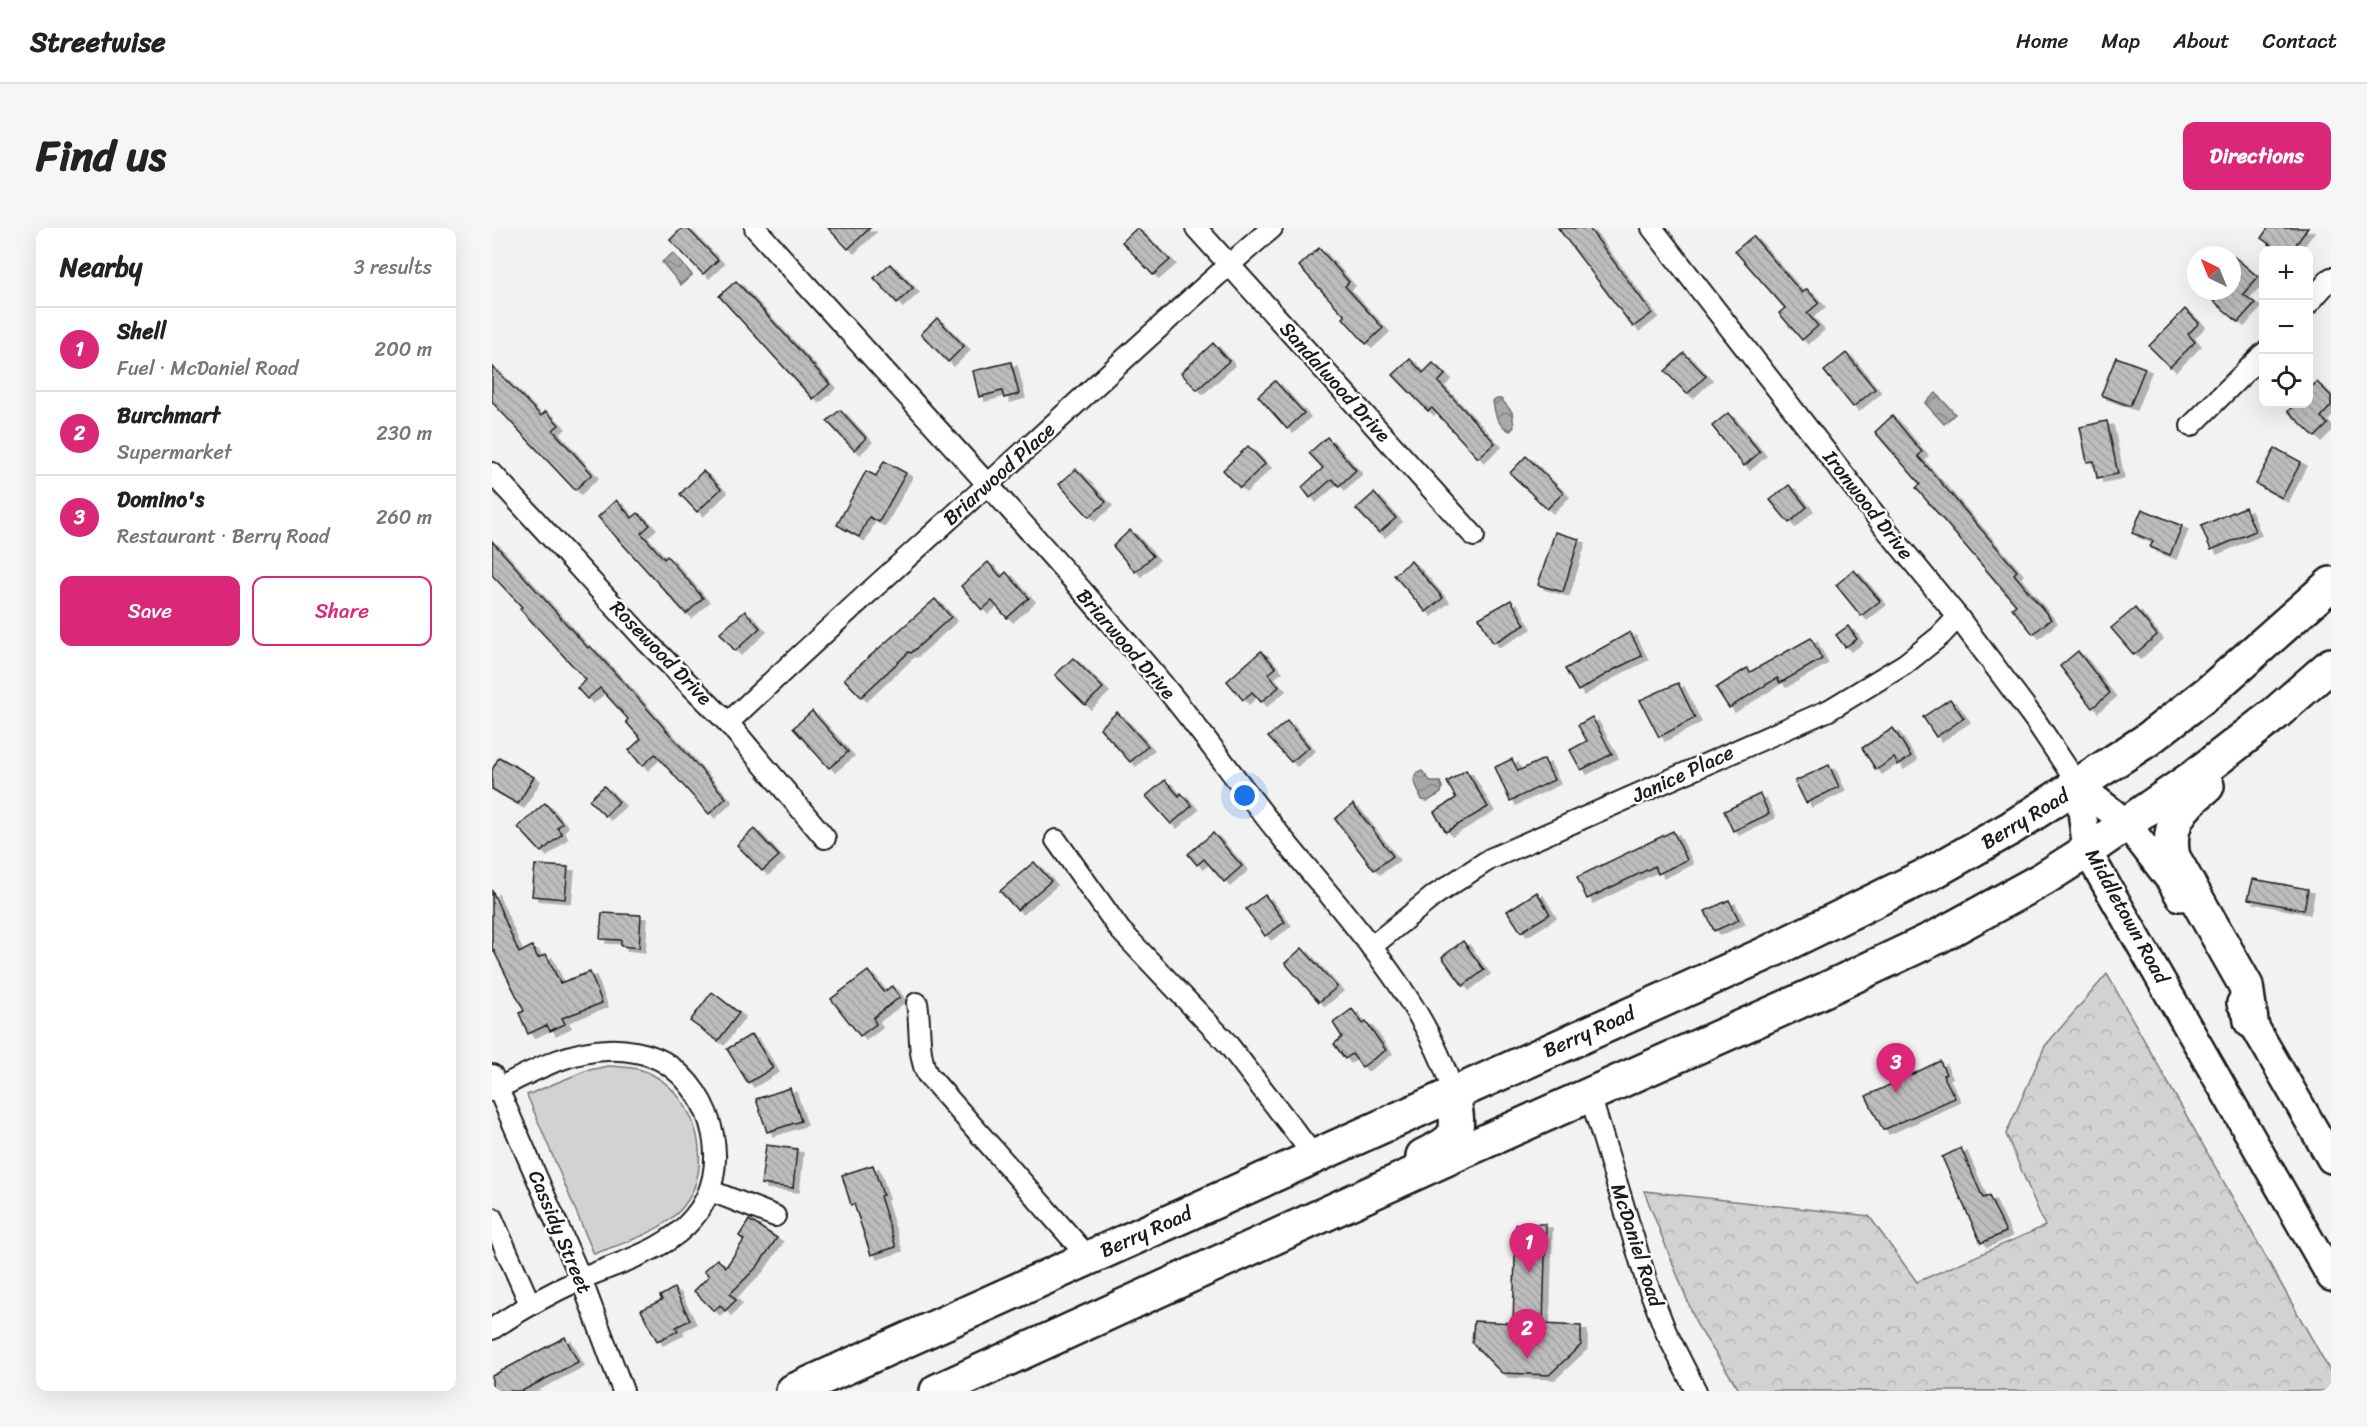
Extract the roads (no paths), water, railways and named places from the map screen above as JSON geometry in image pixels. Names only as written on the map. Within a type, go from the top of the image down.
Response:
[{"type":"highway","name":"Berry Road","points":[[793,1391],[1850,914],[1933,872],[2079,786],[2147,740],[2209,692],[2331,584]]},
{"type":"highway","points":[[937,1391],[1939,936],[2043,879],[2087,851],[2195,776],[2275,714],[2331,665]]},
{"type":"highway","points":[[2251,1021],[2246,986],[2173,857],[2170,837],[2172,825],[2186,803],[2270,737],[2275,714]]},
{"type":"highway","points":[[1187,1277],[1329,1198],[1441,1148],[1453,1138],[1458,1125],[1453,1093]]},
{"type":"main road","points":[[2079,786],[2126,822],[2170,880],[2331,1159]]},
{"type":"main road","name":"Middletown Road","points":[[2079,786],[2087,851],[2331,1277]]},
{"type":"street","name":"Briarwood Drive","points":[[755,228],[1155,676],[1371,947],[1425,1028],[1446,1071],[1453,1093]]},
{"type":"street","name":"Sandalwood Drive","points":[[1196,228],[1474,536]]},
{"type":"street","name":"Briarwood Place","points":[[728,723],[824,631],[1228,264],[1272,228]]},
{"type":"street","name":"Ironwood Drive","points":[[1652,228],[1896,542],[1958,617],[2035,720],[2079,786]]},
{"type":"street","points":[[2312,300],[2331,278]]},
{"type":"street","points":[[2191,426],[2263,354]]},
{"type":"street","name":"Rosewood Drive","points":[[492,473],[647,642],[728,723],[825,838]]},
{"type":"street","name":"Janice Place","points":[[1371,947],[1401,922],[1490,859],[1829,710],[1905,664],[1940,636],[1958,617]]},
{"type":"street","points":[[1056,840],[1120,930],[1227,1043],[1314,1156]]},
{"type":"street","points":[[916,1003],[921,1028],[921,1051],[927,1074],[1089,1258]]},
{"type":"street","points":[[492,1329],[530,1304],[581,1279],[636,1257],[675,1235],[693,1219],[711,1191],[715,1152],[708,1115],[687,1082],[663,1062],[635,1052],[595,1051],[544,1066],[494,1085]]},
{"type":"street","name":"Cassidy Street","points":[[494,1085],[581,1279],[623,1391]]},
{"type":"street","name":"McDaniel Road","points":[[1590,1095],[1647,1283],[1666,1332],[1696,1391]]},
{"type":"street","points":[[711,1191],[775,1216]]},
{"type":"street","points":[[492,1218],[530,1304]]},
{"type":"water","points":[[673,253],[692,275],[681,285],[662,262]]},
{"type":"water","points":[[1936,393],[1955,414],[1944,424],[1925,403]]},
{"type":"water","points":[[1501,399],[1512,412],[1514,427],[1510,431],[1497,419],[1493,401]]},
{"type":"water","points":[[1422,771],[1431,782],[1440,782],[1442,787],[1441,793],[1428,801],[1422,800],[1414,780],[1416,774]]},
{"type":"place","name":"Domino's","points":[[1896,1093]]},
{"type":"place","name":"Shell","points":[[1529,1273]]},
{"type":"place","name":"Burchmart","points":[[1527,1359]]}]
